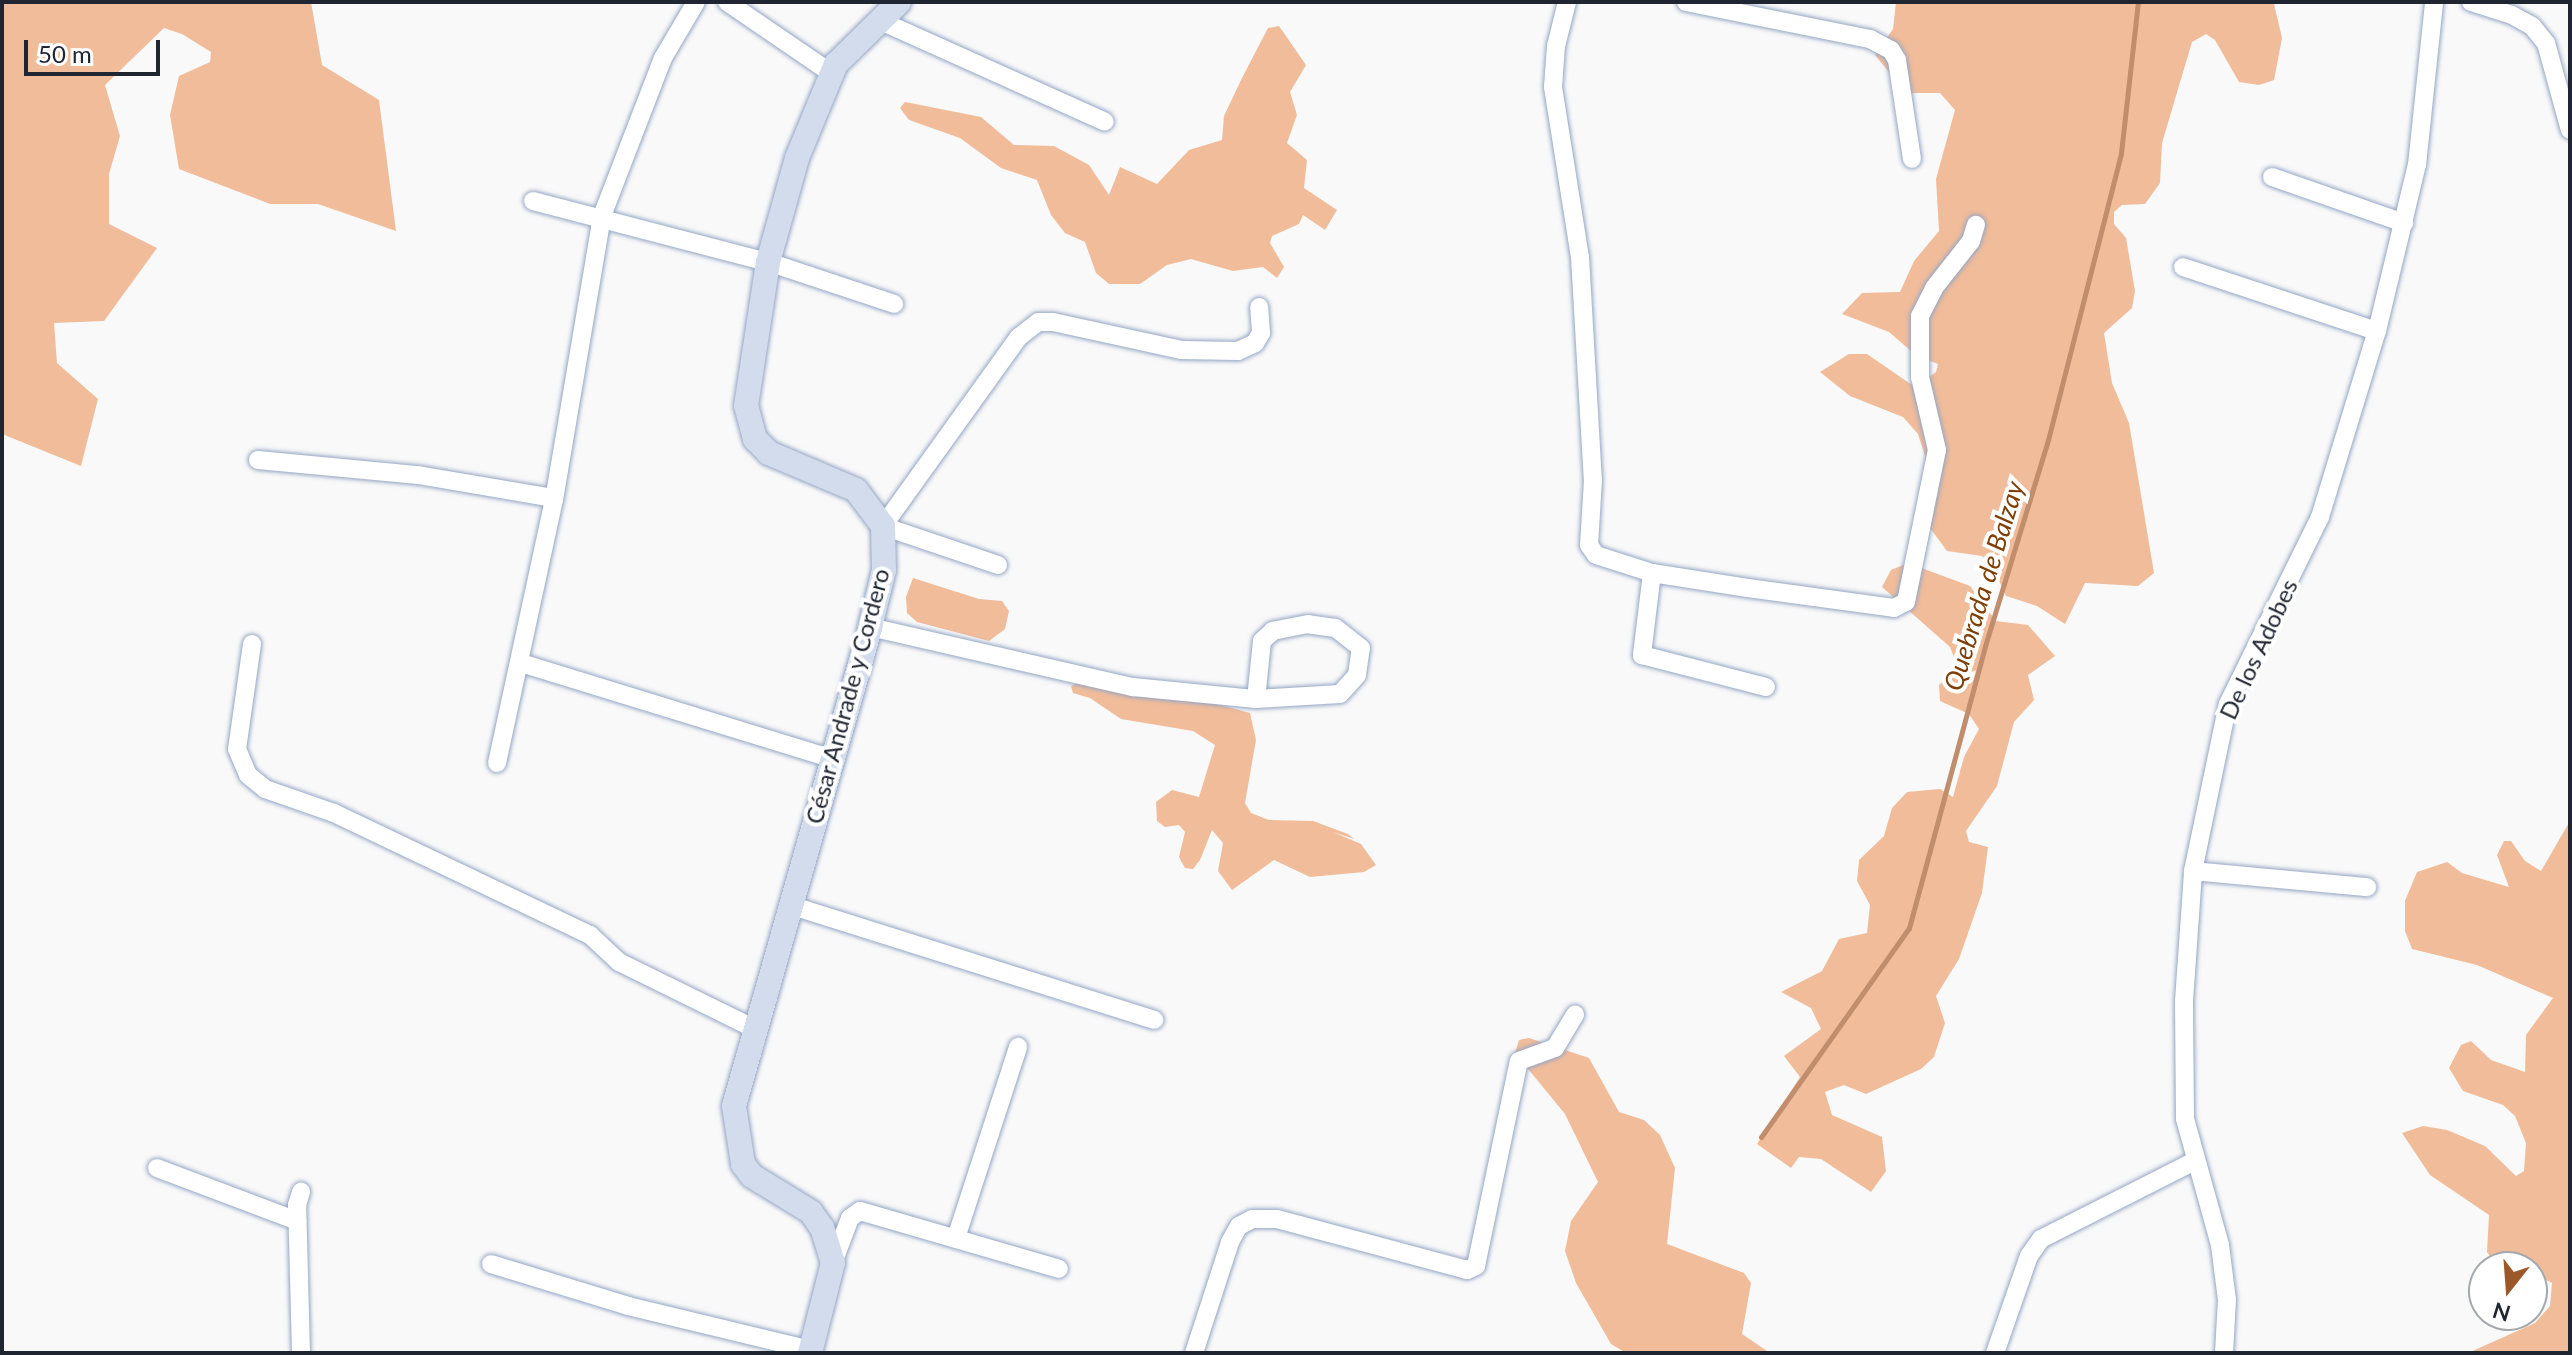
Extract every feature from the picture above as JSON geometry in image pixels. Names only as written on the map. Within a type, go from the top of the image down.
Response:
[{"type":"street","points":[[497,763],[521,663],[554,498],[602,216],[663,58],[696,2]]},
{"type":"street","points":[[727,2],[831,73]]},
{"type":"street","points":[[899,2],[831,73],[797,158],[768,262],[746,406],[755,439],[769,453],[856,490],[883,526],[998,565]]},
{"type":"street","points":[[1567,2],[1556,46],[1553,87],[1580,257],[1592,465],[1589,545],[1596,555],[1652,573],[1894,608],[1906,602],[1937,450],[1920,377],[1920,316],[1934,288],[1971,241],[1976,225]]},
{"type":"street","points":[[1686,2],[1870,39],[1891,50],[1897,60],[1912,159]]},
{"type":"street","name":"De los Adobes","points":[[2224,1353],[2227,1300],[2220,1245],[2193,1162],[2185,1119],[2184,1001],[2193,871],[2228,704],[2320,517],[2377,331],[2417,165],[2434,2]]},
{"type":"street","points":[[2471,2],[2512,15],[2532,26],[2546,43],[2570,130]]},
{"type":"street","points":[[883,22],[1105,122]]},
{"type":"street","points":[[2272,177],[2404,223]]},
{"type":"street","points":[[533,201],[602,216],[768,262],[894,304]]},
{"type":"street","points":[[2183,267],[2377,331]]},
{"type":"street","points":[[883,526],[1019,337],[1038,322],[1181,350],[1238,351],[1255,343],[1261,333],[1259,307]]},
{"type":"street","points":[[258,460],[418,475],[554,498]]},
{"type":"street","name":"César Andrade y Cordero","points":[[833,1263],[822,1228],[811,1212],[752,1176],[738,1150],[734,1106],[870,627],[884,570],[883,526]]},
{"type":"street","points":[[1652,573],[1642,655],[1766,687]]},
{"type":"street","points":[[870,627],[1133,687],[1256,699],[1340,694],[1357,675],[1361,648],[1335,628],[1308,624],[1273,631],[1262,641],[1256,699]]},
{"type":"street","points":[[252,644],[237,749],[248,775],[265,789],[334,813],[590,935],[619,962],[755,1029]]},
{"type":"street","points":[[521,663],[833,759]]},
{"type":"street","points":[[2193,871],[2367,887]]},
{"type":"street","points":[[790,905],[1154,1020]]},
{"type":"street","points":[[1194,1353],[1230,1242],[1239,1226],[1252,1219],[1277,1219],[1467,1270],[1476,1266],[1482,1254],[1519,1061],[1555,1048],[1575,1015]]},
{"type":"street","points":[[957,1235],[1018,1047]]},
{"type":"street","points":[[1995,1353],[2029,1256],[2041,1239],[2193,1162]]},
{"type":"street","points":[[157,1168],[297,1221]]},
{"type":"street","points":[[301,1192],[297,1221],[301,1353]]},
{"type":"street","points":[[491,1264],[628,1306],[810,1351],[833,1263],[850,1218],[860,1211],[957,1235],[1059,1269]]},
{"type":"shaded area","points":[[2,2],[311,2],[322,65],[379,100],[396,231],[318,204],[270,204],[179,169],[170,115],[179,76],[210,62],[211,52],[182,34],[164,28],[105,85],[120,136],[109,174],[109,224],[157,248],[104,321],[54,323],[57,363],[98,399],[81,466],[2,434]]},
{"type":"shaded area","points":[[1896,2],[2274,4],[2282,38],[2274,80],[2259,85],[2239,82],[2215,40],[2206,34],[2192,42],[2162,143],[2160,183],[2145,204],[2122,205],[2114,212],[2114,224],[2126,238],[2135,291],[2132,308],[2104,333],[2112,383],[2129,423],[2154,573],[2138,586],[2085,583],[2065,624],[2037,606],[2006,596],[1992,565],[1982,556],[1947,551],[1927,524],[1925,456],[1918,434],[1903,417],[1850,396],[1820,372],[1849,354],[1867,354],[1915,387],[1936,372],[1938,364],[1917,356],[1889,332],[1842,314],[1862,293],[1900,292],[1914,261],[1939,231],[1936,179],[1955,110],[1940,93],[1906,93],[1875,55],[1893,29]]},
{"type":"shaded area","points":[[1279,26],[1306,65],[1290,92],[1297,115],[1287,143],[1307,160],[1304,188],[1337,210],[1325,230],[1303,215],[1299,224],[1272,236],[1270,243],[1284,267],[1277,278],[1263,267],[1233,271],[1191,259],[1167,265],[1140,284],[1109,284],[1096,273],[1085,242],[1065,233],[1051,215],[1037,180],[1001,168],[960,138],[909,120],[900,108],[905,102],[981,117],[1014,145],[1054,146],[1089,165],[1109,195],[1120,167],[1157,184],[1189,150],[1222,140],[1224,116],[1242,78],[1268,28]]},
{"type":"shaded area","points":[[1908,563],[1970,586],[1996,621],[2028,625],[2055,656],[2028,675],[2034,700],[2014,722],[1997,786],[1966,831],[1969,842],[1988,847],[1982,893],[1959,959],[1936,996],[1945,1023],[1934,1057],[1921,1069],[1866,1094],[1844,1085],[1825,1092],[1832,1115],[1882,1137],[1886,1171],[1871,1192],[1821,1159],[1799,1157],[1791,1168],[1757,1144],[1800,1077],[1784,1056],[1821,1029],[1811,1008],[1781,992],[1822,971],[1839,939],[1867,933],[1870,905],[1857,881],[1859,860],[1884,836],[1892,808],[1907,792],[1940,789],[1953,797],[1964,757],[1979,729],[1969,714],[1940,701],[1939,685],[1958,667],[1950,647],[1882,587],[1891,570]]},
{"type":"shaded area","points":[[913,578],[979,599],[1002,601],[1009,611],[1005,629],[989,641],[917,622],[907,613],[906,597]]},
{"type":"shaded area","points":[[1078,683],[1199,699],[1250,713],[1256,740],[1245,803],[1251,813],[1269,820],[1313,821],[1348,834],[1354,839],[1333,832],[1361,844],[1376,865],[1364,872],[1310,877],[1274,860],[1232,890],[1218,871],[1223,843],[1212,830],[1200,860],[1193,869],[1185,868],[1179,857],[1185,832],[1179,825],[1165,827],[1157,821],[1156,802],[1172,790],[1199,797],[1215,745],[1193,731],[1121,719],[1090,698],[1073,693],[1071,686]]},
{"type":"shaded area","points":[[2570,821],[2570,1353],[2468,1353],[2517,1331],[2548,1331],[2552,1283],[2548,1281],[2548,1251],[2487,1251],[2489,1215],[2430,1175],[2402,1133],[2423,1126],[2447,1130],[2485,1146],[2516,1176],[2524,1171],[2526,1143],[2515,1116],[2503,1105],[2463,1091],[2449,1068],[2461,1045],[2471,1041],[2491,1060],[2525,1072],[2526,1035],[2553,998],[2477,965],[2412,949],[2405,931],[2405,901],[2417,872],[2447,862],[2462,873],[2509,887],[2497,855],[2504,841],[2511,841],[2525,861],[2541,871]]},
{"type":"shaded area","points":[[1529,1038],[1589,1058],[1619,1112],[1644,1120],[1660,1135],[1675,1168],[1667,1244],[1744,1273],[1751,1283],[1742,1334],[1770,1353],[1626,1353],[1611,1344],[1576,1283],[1565,1251],[1571,1221],[1598,1182],[1565,1114],[1515,1053],[1519,1040]]},
{"type":"waterway","name":"Quebrada de Balzay","points":[[1761,1137],[1909,928],[1985,646],[2048,440],[2121,153],[2138,2]]}]
